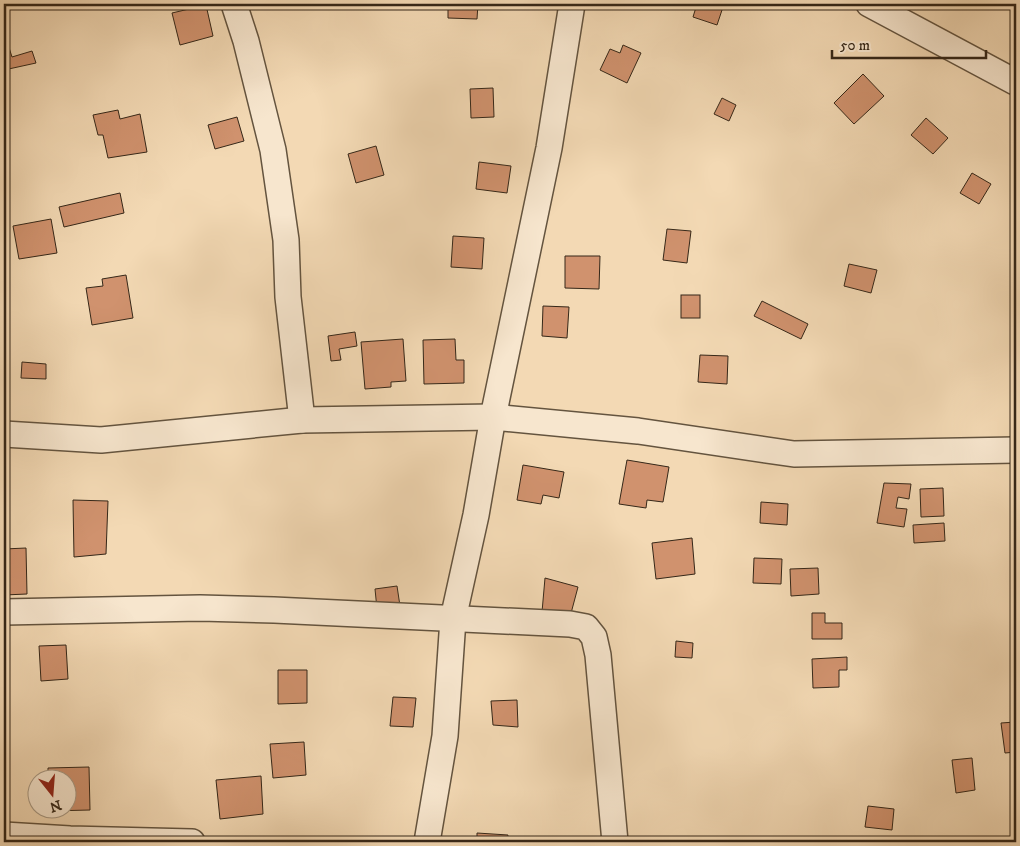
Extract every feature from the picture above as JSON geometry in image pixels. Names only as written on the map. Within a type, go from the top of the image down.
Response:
[{"type":"street","points":[[234,4],[246,41],[272,150],[286,240],[288,297],[302,420]]},
{"type":"street","points":[[427,842],[445,736],[454,619],[548,148],[572,4]]},
{"type":"street","points":[[869,4],[1016,82]]},
{"type":"street","points":[[4,434],[101,440],[302,420],[493,417],[638,431],[794,454],[1016,450]]},
{"type":"street","points":[[4,612],[219,609],[362,613],[570,624],[586,627],[594,637],[598,655],[615,842]]},
{"type":"street","points":[[4,835],[70,840],[192,842]]},
{"type":"building","points":[[448,4],[478,4],[477,19],[448,18]]},
{"type":"building","points":[[697,4],[724,4],[717,25],[693,17]]},
{"type":"building","points":[[206,5],[213,36],[180,45],[172,13]]},
{"type":"building","points":[[5,35],[12,57],[32,51],[36,63],[4,70]]},
{"type":"building","points":[[623,45],[641,53],[627,83],[600,70],[610,49],[620,53]]},
{"type":"building","points":[[863,74],[884,96],[854,124],[834,103]]},
{"type":"building","points":[[493,88],[494,117],[471,118],[470,89]]},
{"type":"building","points":[[722,98],[736,105],[729,121],[714,114]]},
{"type":"building","points":[[118,110],[120,119],[140,114],[147,152],[108,158],[103,135],[98,135],[93,115]]},
{"type":"building","points":[[237,117],[244,141],[215,149],[208,125]]},
{"type":"building","points":[[926,118],[948,138],[933,154],[911,135]]},
{"type":"building","points":[[376,146],[384,175],[356,183],[348,154]]},
{"type":"building","points":[[479,162],[511,166],[507,193],[476,189]]},
{"type":"building","points":[[972,173],[991,184],[979,204],[960,193]]},
{"type":"building","points":[[120,193],[124,213],[64,227],[59,207]]},
{"type":"building","points":[[51,219],[57,253],[19,259],[13,226]]},
{"type":"building","points":[[667,229],[691,231],[687,263],[663,260]]},
{"type":"building","points":[[453,236],[484,238],[482,269],[451,267]]},
{"type":"building","points":[[565,256],[600,256],[599,289],[565,288]]},
{"type":"building","points":[[849,264],[877,270],[871,293],[844,286]]},
{"type":"building","points":[[126,275],[133,318],[92,325],[86,288],[103,286],[102,279]]},
{"type":"building","points":[[681,295],[700,295],[700,318],[681,318]]},
{"type":"building","points":[[762,301],[808,324],[801,339],[754,316]]},
{"type":"building","points":[[543,306],[569,307],[567,338],[542,336]]},
{"type":"building","points":[[355,332],[357,346],[339,349],[341,360],[331,361],[328,336]]},
{"type":"building","points":[[403,339],[406,381],[391,382],[391,387],[365,389],[361,342]]},
{"type":"building","points":[[455,339],[456,360],[464,360],[464,383],[424,384],[423,340]]},
{"type":"building","points":[[700,355],[728,356],[727,384],[698,382]]},
{"type":"building","points":[[22,362],[46,364],[46,379],[21,378]]},
{"type":"building","points":[[627,460],[669,467],[663,502],[647,500],[646,508],[619,504]]},
{"type":"building","points":[[523,465],[564,472],[559,498],[543,495],[541,504],[517,500]]},
{"type":"building","points":[[884,483],[911,484],[909,499],[898,497],[896,508],[907,509],[904,527],[877,523]]},
{"type":"building","points":[[943,488],[944,516],[921,517],[920,489]]},
{"type":"building","points":[[73,500],[108,501],[106,554],[74,557]]},
{"type":"building","points":[[761,502],[788,504],[787,525],[760,523]]},
{"type":"building","points":[[944,523],[945,541],[914,543],[913,525]]},
{"type":"building","points":[[692,538],[695,574],[656,579],[652,543]]},
{"type":"building","points":[[26,548],[27,594],[4,595],[4,549]]},
{"type":"building","points":[[754,558],[782,559],[781,584],[753,583]]},
{"type":"building","points":[[818,568],[819,594],[791,596],[790,569]]},
{"type":"building","points":[[545,578],[578,587],[570,617],[542,612]]},
{"type":"building","points":[[397,586],[400,606],[377,609],[375,589]]},
{"type":"building","points":[[812,613],[825,613],[825,623],[842,623],[842,639],[812,639]]},
{"type":"building","points":[[676,641],[693,643],[692,658],[675,657]]},
{"type":"building","points":[[66,645],[68,679],[41,681],[39,646]]},
{"type":"building","points":[[847,657],[847,670],[839,670],[839,687],[813,688],[812,659]]},
{"type":"building","points":[[278,670],[307,670],[307,703],[278,704]]},
{"type":"building","points":[[393,697],[416,698],[413,727],[390,726]]},
{"type":"building","points":[[517,700],[518,727],[493,725],[491,701]]},
{"type":"building","points":[[1015,722],[1016,752],[1005,753],[1001,723]]},
{"type":"building","points":[[304,742],[306,775],[273,778],[270,744]]},
{"type":"building","points":[[972,758],[975,790],[956,793],[952,760]]},
{"type":"building","points":[[89,767],[90,810],[78,810],[78,768],[48,768]]},
{"type":"building","points":[[261,776],[263,814],[220,819],[216,780]]},
{"type":"building","points":[[868,806],[894,809],[892,830],[865,827]]},
{"type":"building","points":[[477,833],[508,835],[507,842],[477,842]]}]
